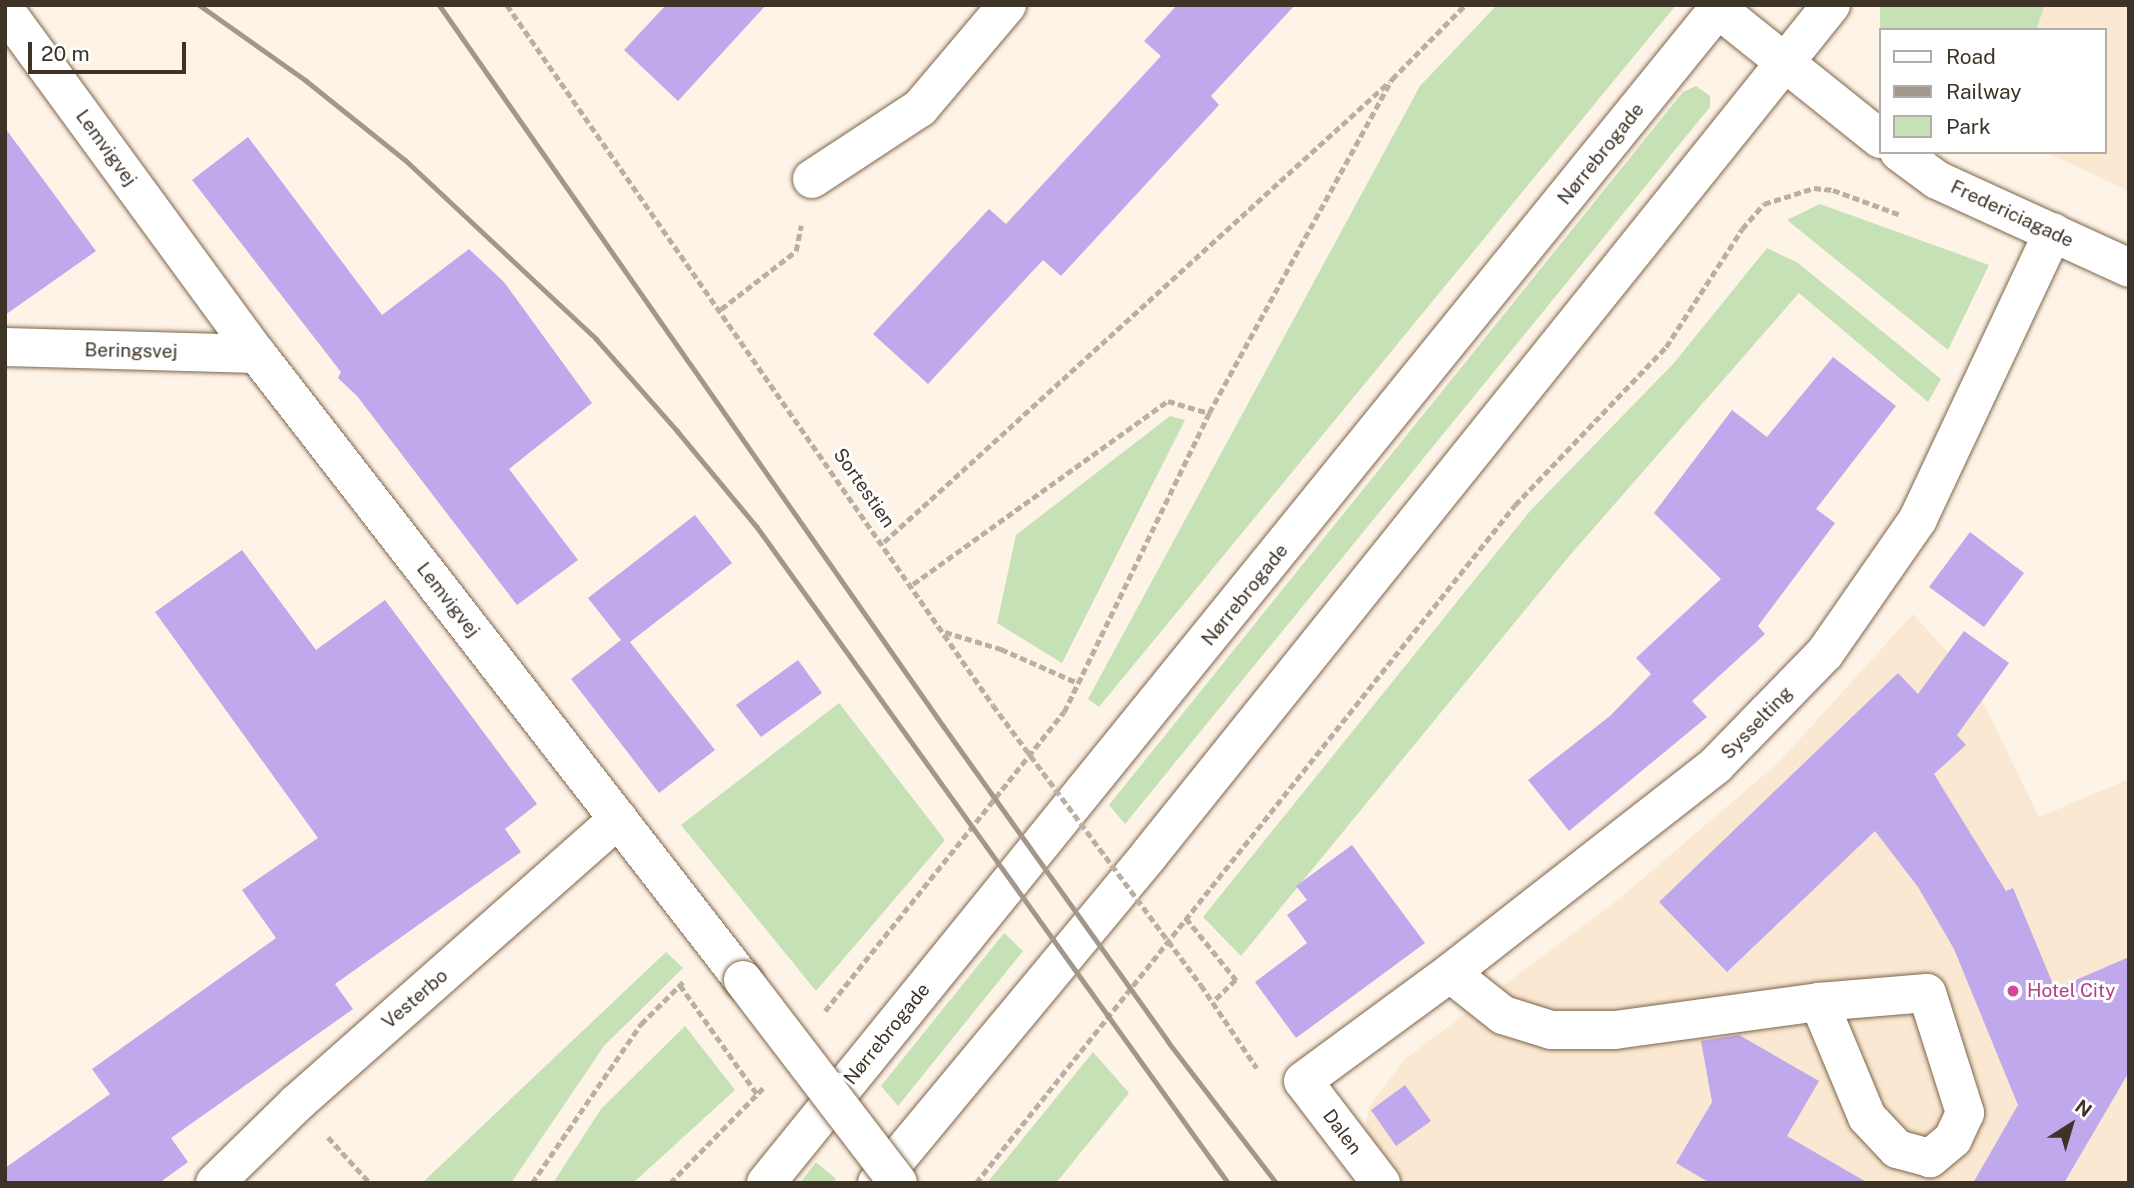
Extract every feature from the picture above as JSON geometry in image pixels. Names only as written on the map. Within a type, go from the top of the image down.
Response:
[{"type":"street","points":[[812,179],[920,108],[1007,5]]},
{"type":"street","points":[[877,1183],[1149,855],[1832,5]]},
{"type":"street","points":[[1720,7],[1878,137]]},
{"type":"street","name":"Nørrebrogade","points":[[766,1183],[1720,7]]},
{"type":"street","name":"Lemvigvej","points":[[5,10],[257,354],[719,946],[898,1183]]},
{"type":"street","name":"Fredericiagade","points":[[1902,154],[1937,180],[2129,268]]},
{"type":"street","name":"Sysselting","points":[[1303,1081],[1450,973],[1716,765],[1825,653],[1918,519],[2053,232]]},
{"type":"street","name":"Beringsvej","points":[[8,358],[257,354]]},
{"type":"street","name":"Vesterbo","points":[[215,1183],[297,1103],[618,819]]},
{"type":"street","points":[[1450,973],[1503,1015],[1551,1030],[1615,1030],[1819,1002],[1927,993],[1965,1114],[1953,1139],[1930,1158],[1897,1149],[1867,1118],[1819,1002]]},
{"type":"street","name":"Dalen","points":[[1303,1081],[1381,1183]]},
{"type":"path","name":"Sortestien","points":[[507,5],[884,542],[993,705],[1201,985]]},
{"type":"path","points":[[884,542],[1392,79],[1465,5]]},
{"type":"path","points":[[818,1020],[1064,712],[1209,413],[1392,79]]},
{"type":"path","points":[[721,309],[796,251],[812,179]]},
{"type":"path","points":[[976,1183],[1516,505],[1666,347],[1742,229],[1764,204],[1814,188],[1832,190],[1910,218]]},
{"type":"path","points":[[913,584],[1168,401],[1209,413]]},
{"type":"path","points":[[945,632],[1001,649],[1078,683]]},
{"type":"path","points":[[1186,918],[1236,979],[1214,1002]]},
{"type":"path","points":[[532,1183],[641,1024],[719,946]]},
{"type":"path","points":[[680,985],[758,1095]]},
{"type":"path","points":[[670,1183],[766,1084]]},
{"type":"path","points":[[297,1103],[370,1183]]},
{"type":"shaded area","points":[[2045,5],[2129,5],[2129,191],[2049,154],[2106,154],[2106,28],[2037,28]]},
{"type":"shaded area","points":[[1913,614],[1971,678],[2039,817],[2129,779],[2129,1183],[1399,1183],[1362,1141],[1370,1105],[1406,1058],[1620,898],[1779,762]]},
{"type":"green space","points":[[1497,5],[1676,5],[1099,707],[1088,699],[1420,86]]},
{"type":"green space","points":[[1880,5],[2045,5],[2037,28],[1880,28]]},
{"type":"green space","points":[[1696,86],[1710,96],[1710,107],[1125,824],[1109,805],[1683,92]]},
{"type":"green space","points":[[1820,204],[1989,265],[1948,350],[1787,220]]},
{"type":"green space","points":[[1767,248],[1798,263],[1941,379],[1928,402],[1799,293],[1571,554],[1241,956],[1203,917],[1530,511],[1674,363]]},
{"type":"green space","points":[[1170,416],[1185,420],[1062,663],[997,623],[1016,535]]},
{"type":"green space","points":[[839,703],[945,840],[816,991],[681,825]]},
{"type":"green space","points":[[1004,933],[1023,951],[898,1106],[881,1086]]},
{"type":"green space","points":[[666,952],[683,968],[604,1046],[511,1183],[422,1183]]},
{"type":"green space","points":[[685,1026],[735,1090],[633,1183],[553,1183],[601,1109]]},
{"type":"green space","points":[[1093,1052],[1129,1093],[1056,1183],[987,1183]]},
{"type":"green space","points":[[816,1162],[836,1179],[833,1183],[800,1183]]},
{"type":"building","points":[[666,5],[766,5],[678,101],[624,50]]},
{"type":"building","points":[[1177,5],[1295,5],[1211,96],[1219,105],[1061,276],[1043,260],[928,384],[873,334],[989,209],[1006,224],[1161,56],[1144,41]]},
{"type":"building","points":[[5,128],[96,251],[5,315]]},
{"type":"building","points":[[248,137],[382,315],[469,249],[504,282],[592,403],[509,469],[578,560],[517,605],[357,396],[338,378],[341,372],[192,180]]},
{"type":"building","points":[[1833,357],[1896,406],[1816,509],[1835,523],[1758,626],[1765,634],[1692,701],[1707,717],[1569,831],[1528,780],[1610,716],[1651,674],[1636,658],[1721,579],[1654,513],[1732,410],[1767,437]]},
{"type":"building","points":[[695,515],[732,563],[630,642],[715,750],[659,793],[571,679],[621,640],[588,598]]},
{"type":"building","points":[[1970,532],[2024,573],[1984,627],[1929,587]]},
{"type":"building","points":[[242,550],[316,650],[385,600],[537,804],[505,829],[521,852],[335,984],[353,1009],[171,1138],[188,1162],[159,1183],[5,1183],[5,1168],[110,1094],[92,1069],[276,938],[242,890],[318,838],[155,612]]},
{"type":"building","points":[[1964,631],[2009,663],[1957,735],[1966,745],[1934,774],[2006,891],[2013,888],[2055,989],[2129,957],[2129,1072],[2064,1183],[1973,1183],[2018,1105],[1954,949],[1918,887],[1875,831],[1727,972],[1659,902],[1898,673],[1918,694]]},
{"type":"building","points":[[798,660],[822,693],[761,737],[736,705]]},
{"type":"building","points":[[1352,845],[1425,943],[1296,1038],[1255,982],[1307,943],[1287,915],[1307,900],[1296,886]]},
{"type":"building","points":[[1739,1035],[1819,1081],[1787,1136],[1868,1183],[1710,1183],[1676,1163],[1712,1102],[1701,1041]]},
{"type":"building","points":[[1405,1085],[1431,1121],[1396,1146],[1371,1110]]},
{"type":"railway","points":[[199,5],[305,80],[405,160],[596,339],[677,431],[756,526],[1228,1183]]},
{"type":"railway","points":[[439,5],[943,726],[1168,1042],[1276,1183]]},
{"type":"place","name":"Hotel City","points":[[2013,991]]}]
